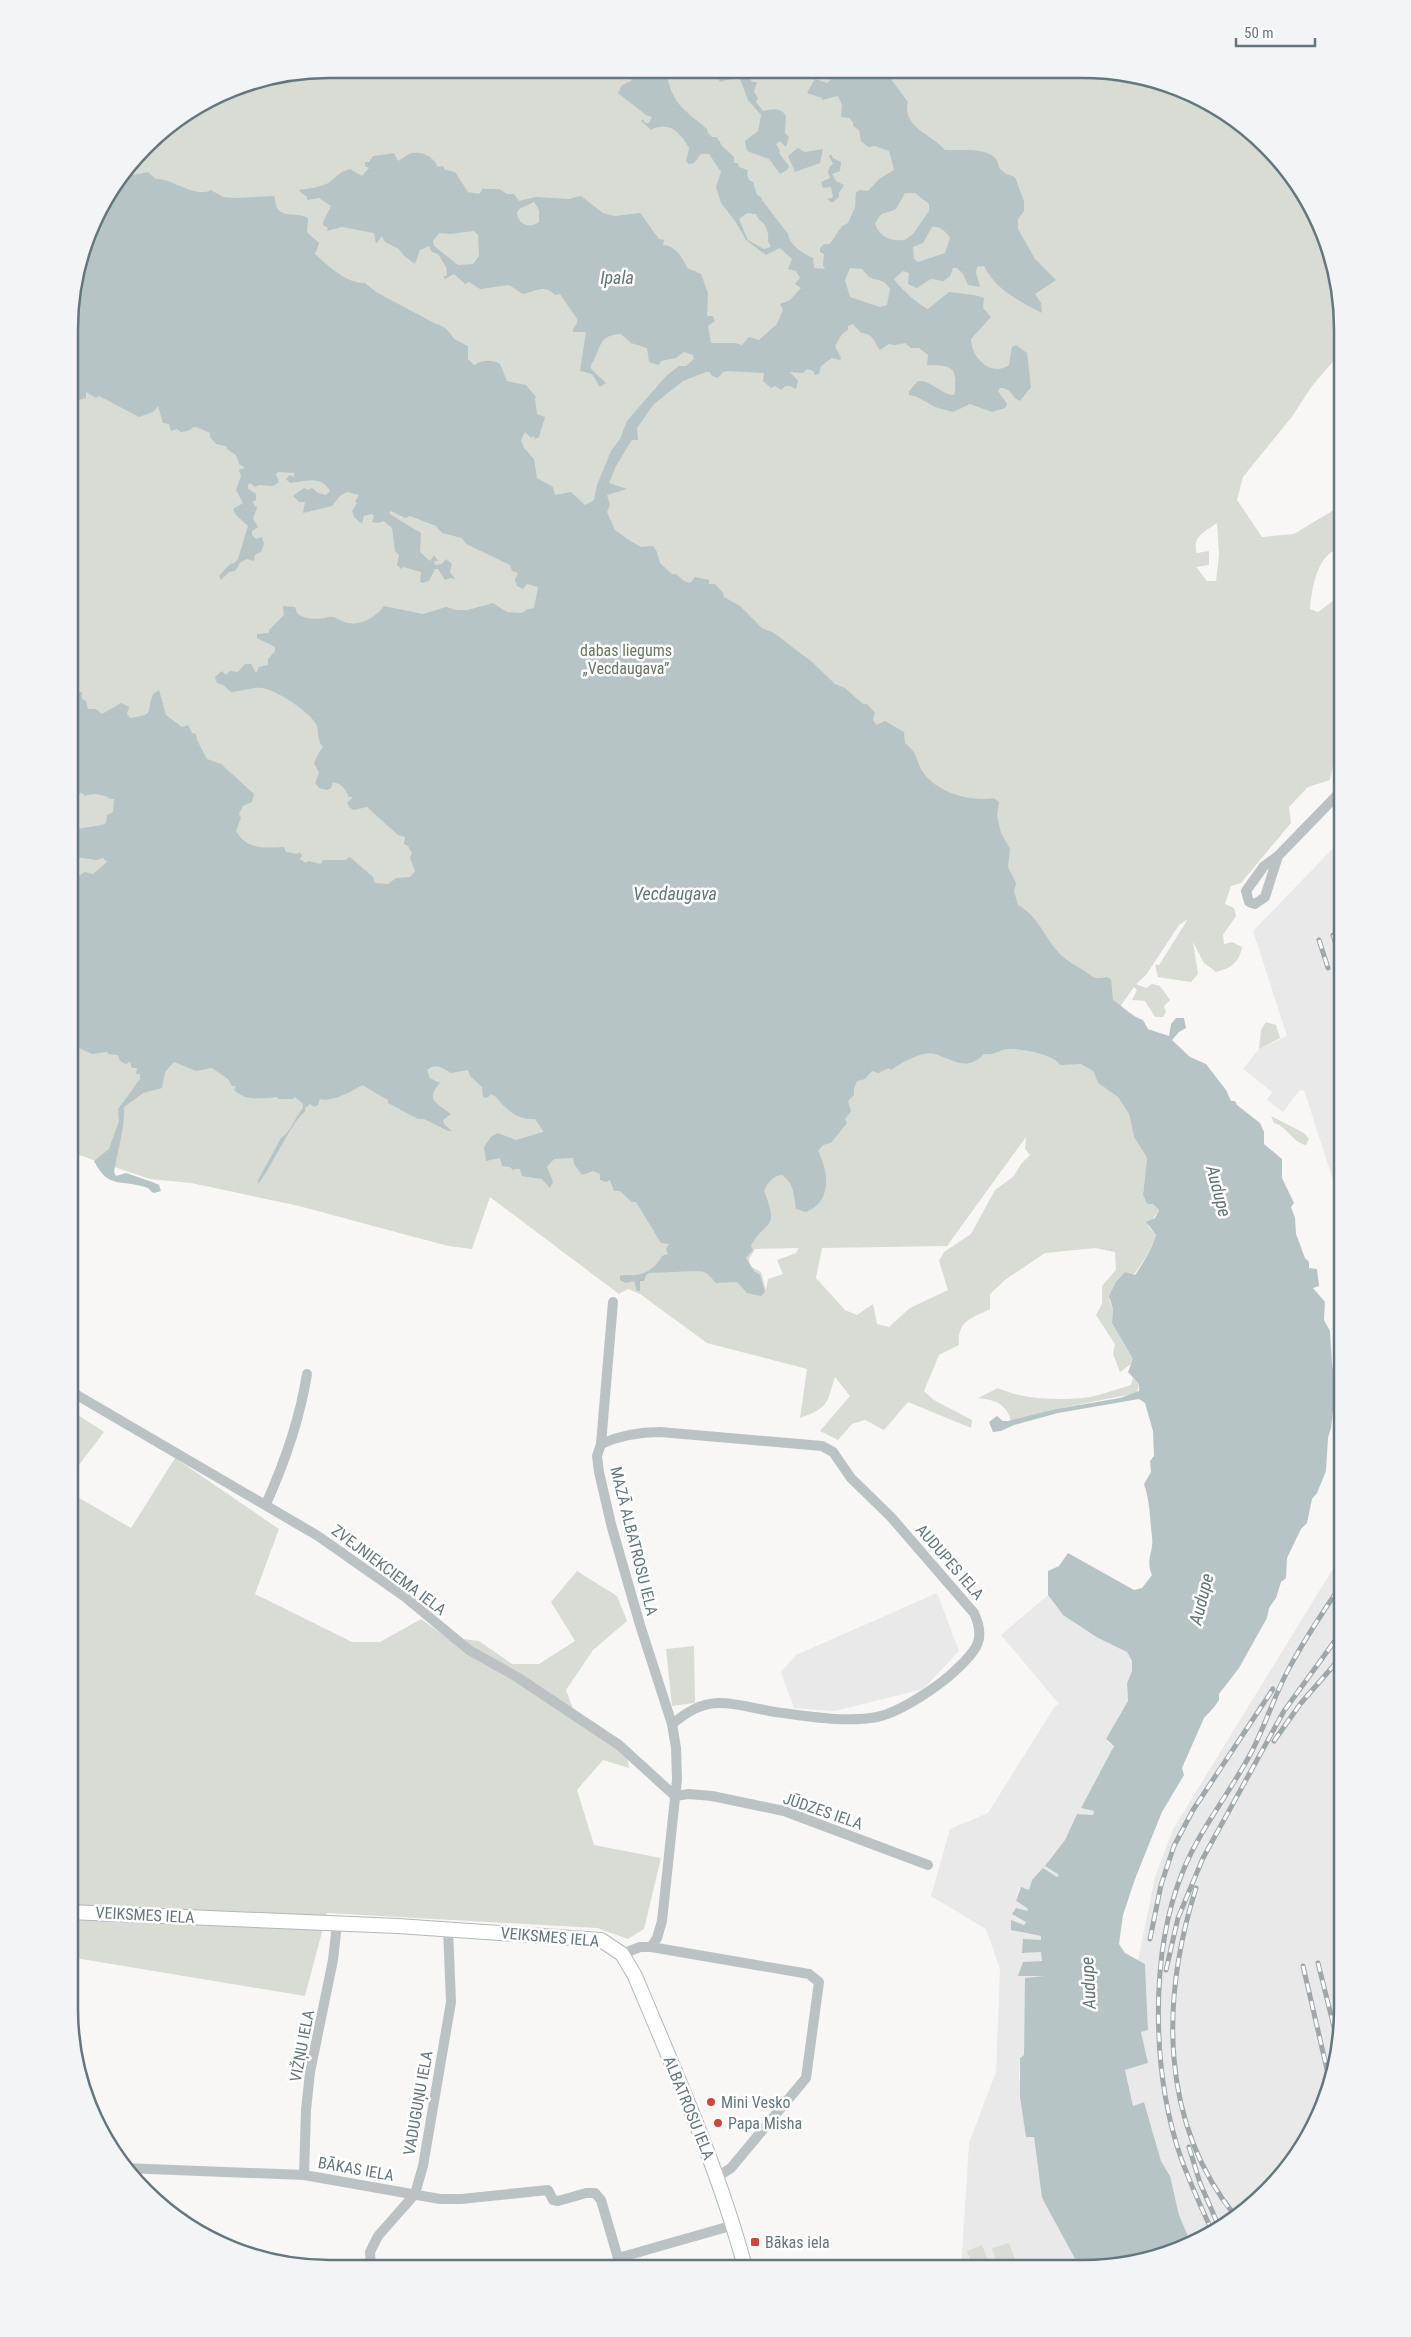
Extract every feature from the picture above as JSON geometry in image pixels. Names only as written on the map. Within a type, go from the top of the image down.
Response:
[{"type":"main road","name":"VEIKSMES IELA","points":[[78,1912],[448,1929],[588,1938],[601,1940],[622,1954]]},
{"type":"main road","name":"ALBATROSU IELA","points":[[622,1954],[635,1976],[717,2177],[734,2225],[743,2260]]},
{"type":"street","points":[[1278,856],[1334,798]]},
{"type":"street","name":"MAZĀ ALBATROSU IELA","points":[[613,1302],[601,1444],[597,1456],[599,1472],[640,1625],[672,1724]]},
{"type":"street","points":[[266,1504],[275,1483],[304,1395],[307,1374]]},
{"type":"street","name":"ZVEJNIEKCIEMA IELA","points":[[78,1396],[266,1504],[352,1560],[404,1597],[468,1650],[516,1677],[619,1745],[675,1796]]},
{"type":"street","name":"AUDUPES IELA","points":[[601,1444],[617,1437],[640,1432],[660,1432],[822,1446],[833,1452],[851,1478],[891,1517],[974,1613],[980,1625],[975,1652],[955,1671],[926,1695],[879,1717],[818,1718],[718,1703],[691,1710],[672,1724]]},
{"type":"street","points":[[651,1947],[657,1938],[662,1920],[675,1796],[676,1748],[672,1724]]},
{"type":"street","name":"JŪDZES IELA","points":[[675,1796],[689,1794],[712,1796],[784,1811],[928,1865]]},
{"type":"street","name":"VIŽŅU IELA","points":[[304,2175],[306,2110],[310,2072],[330,1977],[337,1924]]},
{"type":"street","name":"VADUGUŅU IELA","points":[[371,2260],[370,2252],[378,2236],[415,2194],[422,2166],[451,2002],[448,1929]]},
{"type":"street","name":"VEIKSMES IELA","points":[[622,1954],[640,1947],[651,1947],[809,1974],[819,1982],[806,2078],[731,2168],[717,2177]]},
{"type":"street","name":"BĀKAS IELA","points":[[135,2168],[304,2175],[440,2199],[461,2199],[548,2190],[554,2200],[558,2201],[586,2193],[596,2193],[601,2200],[618,2260]]},
{"type":"street","name":"BĀKAS IELA","points":[[625,2260],[734,2225]]},
{"type":"shaded area","points":[[1334,847],[1334,1183],[1304,1090],[1299,1091],[1283,1112],[1267,1100],[1272,1092],[1243,1069],[1259,1049],[1287,1036],[1253,931]]},
{"type":"shaded area","points":[[1334,1567],[1334,2008],[1329,2057],[1320,2089],[1308,2119],[1282,2161],[1260,2186],[1235,2208],[1208,2226],[1188,2236],[1179,2215],[1170,2176],[1161,2161],[1144,2102],[1133,2106],[1125,2070],[1148,2063],[1141,2032],[1148,2029],[1145,1964],[1138,1960],[1155,1877],[1173,1829]]},
{"type":"shaded area","points":[[937,1593],[959,1651],[923,1689],[834,1711],[794,1708],[781,1672],[796,1655]]},
{"type":"shaded area","points":[[1048,1595],[1063,1615],[1098,1638],[1127,1652],[1132,1661],[1132,1671],[1127,1683],[1128,1701],[1106,1741],[1114,1746],[1081,1808],[1095,1811],[1093,1815],[1077,1814],[1065,1840],[1045,1866],[1059,1875],[1057,1877],[1045,1870],[1032,1880],[1029,1890],[1019,1889],[1016,1902],[1028,1908],[1025,1925],[1011,1921],[1023,1933],[1041,1936],[1041,1940],[1023,1953],[1042,1952],[1042,1961],[1018,1976],[1045,1975],[1045,1977],[1026,1978],[1024,2056],[1020,2058],[1019,2075],[1026,2137],[1034,2137],[1042,2198],[1076,2260],[962,2260],[969,2143],[996,2072],[1000,1969],[986,1929],[931,1896],[950,1829],[988,1813],[1055,1706],[1059,1704],[1001,1635]]},
{"type":"green space","name":"dabas liegums „Vecdaugava”","points":[[312,78],[1099,78],[1147,86],[1193,103],[1235,129],[1271,163],[1300,203],[1320,248],[1329,280],[1333,312],[1334,360],[1312,386],[1291,418],[1243,477],[1237,500],[1262,537],[1294,534],[1334,510],[1334,551],[1327,556],[1317,572],[1310,609],[1318,612],[1334,600],[1334,760],[1330,780],[1308,787],[1289,807],[1291,823],[1241,883],[1231,886],[1225,904],[1234,908],[1236,916],[1223,935],[1224,944],[1232,942],[1242,947],[1241,953],[1234,964],[1216,972],[1204,963],[1193,942],[1198,974],[1191,982],[1158,977],[1155,965],[1159,965],[1188,919],[1179,925],[1146,975],[1136,984],[1146,988],[1152,984],[1160,986],[1170,1000],[1164,1006],[1166,1012],[1163,1017],[1155,1017],[1145,1001],[1132,1000],[1137,990],[1134,987],[1079,1064],[1093,1071],[1098,1083],[1118,1097],[1129,1114],[1134,1137],[1147,1158],[1143,1195],[1147,1204],[1153,1204],[1159,1210],[1148,1226],[1156,1235],[1142,1263],[1109,1300],[1113,1309],[1112,1323],[1134,1362],[1120,1372],[1113,1354],[1115,1344],[1096,1315],[1102,1304],[1102,1286],[1116,1270],[1115,1252],[1095,1248],[1045,1253],[1005,1280],[990,1294],[990,1309],[967,1321],[960,1330],[959,1345],[939,1355],[924,1391],[934,1400],[972,1420],[971,1428],[908,1402],[884,1430],[865,1420],[852,1424],[838,1440],[820,1431],[850,1396],[835,1377],[825,1404],[817,1411],[800,1418],[807,1369],[707,1343],[640,1294],[628,1289],[619,1294],[490,1197],[472,1249],[448,1246],[299,1206],[191,1183],[150,1179],[78,1155],[78,312],[86,264],[103,218],[129,176],[163,140],[189,120],[218,103],[264,86]],"holes":[[[1217,523],[1219,555],[1216,581],[1207,581],[1196,567],[1209,565],[1209,551],[1197,553],[1196,543],[1204,532]],[[1026,1137],[1025,1149],[1030,1155],[1021,1164],[1014,1176],[995,1190],[971,1234],[944,1252],[939,1261],[948,1290],[910,1308],[889,1327],[877,1324],[873,1304],[857,1315],[845,1310],[816,1278],[822,1248],[947,1246]],[[799,1248],[796,1253],[777,1260],[783,1274],[768,1279],[766,1290],[761,1272],[750,1266],[749,1259],[755,1249]]]},
{"type":"green space","points":[[1266,1022],[1276,1025],[1280,1038],[1259,1049],[1261,1030]]},
{"type":"green space","points":[[1271,1116],[1304,1133],[1309,1139],[1306,1145],[1301,1144],[1283,1127],[1274,1123]]},
{"type":"green space","points":[[1133,1378],[1139,1384],[1137,1393],[1056,1409],[1011,1421],[1003,1406],[990,1400],[978,1398],[998,1388],[1031,1397],[1067,1399],[1090,1397],[1131,1385]]},
{"type":"green space","points":[[78,1415],[104,1432],[78,1466]]},
{"type":"green space","points":[[175,1458],[279,1529],[255,1594],[352,1642],[380,1642],[421,1619],[446,1637],[479,1641],[512,1664],[539,1664],[575,1641],[551,1602],[577,1571],[617,1596],[627,1621],[593,1650],[566,1690],[578,1722],[627,1756],[629,1768],[603,1760],[577,1790],[594,1845],[661,1858],[644,1929],[628,1939],[597,1928],[327,1913],[305,1996],[78,1958],[78,1497],[131,1528]]},
{"type":"green space","points":[[694,1646],[695,1703],[672,1706],[666,1649]]},
{"type":"green space","points":[[1009,2243],[1015,2260],[996,2260],[992,2248]]},
{"type":"green space","points":[[982,2245],[988,2260],[970,2260],[967,2251]]},
{"type":"water","name":"Vecdaugava","points":[[632,78],[667,78],[671,91],[685,111],[707,129],[712,137],[717,137],[722,146],[734,157],[734,163],[738,163],[739,167],[748,170],[749,180],[753,182],[757,195],[761,197],[788,234],[794,246],[813,258],[814,268],[825,269],[823,265],[824,254],[820,252],[820,248],[824,244],[830,244],[842,226],[848,223],[855,207],[856,192],[860,190],[868,191],[879,179],[894,170],[889,151],[875,146],[868,147],[861,141],[859,130],[853,126],[853,122],[849,118],[841,117],[842,105],[838,96],[822,100],[822,98],[807,93],[815,79],[827,83],[833,78],[890,78],[908,102],[909,118],[919,130],[945,150],[986,152],[997,161],[999,168],[1006,174],[1015,177],[1024,201],[1024,211],[1018,219],[1018,229],[1035,259],[1056,280],[1035,294],[1041,303],[1042,313],[1009,294],[995,282],[984,266],[977,267],[976,272],[980,287],[968,285],[963,274],[957,268],[953,268],[950,276],[944,281],[931,279],[917,288],[908,284],[909,273],[903,271],[894,279],[910,296],[928,309],[949,292],[984,298],[983,308],[991,317],[971,339],[974,352],[983,364],[995,369],[1009,365],[1012,347],[1016,345],[1027,353],[1031,387],[1020,401],[1007,389],[1000,388],[998,391],[1007,404],[1005,408],[992,412],[970,404],[953,412],[935,407],[917,397],[909,395],[909,391],[918,381],[923,381],[945,393],[954,395],[954,372],[947,367],[927,365],[928,355],[919,348],[911,348],[905,343],[889,344],[880,350],[871,336],[861,333],[853,324],[848,326],[848,330],[842,334],[835,346],[841,358],[840,360],[832,358],[821,366],[819,374],[815,375],[813,371],[807,369],[803,373],[790,372],[798,381],[796,389],[790,386],[785,386],[781,390],[775,386],[771,388],[763,381],[764,373],[727,371],[723,372],[718,378],[712,376],[710,372],[706,372],[683,381],[654,404],[637,428],[638,440],[632,440],[616,466],[609,483],[627,489],[607,495],[610,505],[607,512],[615,530],[641,547],[653,546],[660,563],[672,574],[676,574],[684,581],[690,583],[695,577],[709,580],[709,584],[715,584],[724,597],[740,606],[762,628],[774,633],[812,662],[835,684],[845,688],[863,704],[867,704],[875,713],[873,719],[876,725],[885,721],[904,732],[905,743],[915,754],[923,772],[945,791],[975,799],[994,798],[999,802],[997,816],[1001,833],[1010,849],[1008,867],[1016,883],[1014,891],[1018,905],[1030,914],[1053,946],[1066,959],[1094,977],[1107,977],[1111,979],[1113,1000],[1131,1014],[1143,1020],[1148,1029],[1169,1036],[1171,1024],[1176,1018],[1184,1018],[1186,1028],[1179,1032],[1172,1040],[1190,1057],[1206,1064],[1226,1090],[1231,1101],[1235,1101],[1237,1105],[1260,1123],[1264,1132],[1264,1144],[1282,1159],[1282,1178],[1294,1203],[1291,1207],[1295,1218],[1296,1234],[1305,1258],[1309,1262],[1309,1268],[1317,1269],[1319,1286],[1313,1288],[1325,1302],[1324,1320],[1330,1331],[1334,1376],[1334,1401],[1328,1438],[1326,1471],[1317,1493],[1312,1499],[1307,1523],[1301,1529],[1287,1558],[1286,1578],[1281,1582],[1276,1598],[1269,1608],[1267,1618],[1239,1668],[1219,1694],[1219,1700],[1204,1718],[1182,1768],[1184,1775],[1162,1812],[1135,1879],[1123,1915],[1119,1944],[1125,1953],[1145,1964],[1148,2030],[1141,2032],[1148,2063],[1125,2070],[1133,2106],[1144,2102],[1161,2161],[1170,2176],[1179,2215],[1188,2236],[1163,2246],[1131,2255],[1076,2260],[1042,2198],[1034,2137],[1026,2137],[1020,2097],[1020,2058],[1024,2055],[1025,1978],[1045,1976],[1018,1976],[1023,1962],[1042,1961],[1041,1952],[1022,1953],[1023,1939],[1041,1940],[1041,1936],[1011,1930],[1011,1920],[1024,1925],[1026,1922],[1012,1914],[1016,1908],[1028,1911],[1027,1908],[1016,1901],[1021,1887],[1029,1890],[1032,1880],[1043,1868],[1057,1877],[1059,1875],[1045,1866],[1065,1840],[1077,1814],[1093,1815],[1094,1811],[1081,1808],[1114,1746],[1106,1739],[1128,1701],[1127,1683],[1132,1671],[1132,1661],[1127,1652],[1098,1638],[1063,1615],[1048,1595],[1048,1571],[1059,1566],[1068,1553],[1134,1590],[1142,1588],[1152,1575],[1149,1560],[1152,1537],[1149,1504],[1144,1484],[1151,1472],[1150,1461],[1154,1456],[1153,1431],[1145,1403],[1139,1399],[1058,1413],[1014,1425],[1001,1431],[993,1432],[989,1422],[997,1416],[1003,1421],[1008,1421],[1056,1409],[1120,1398],[1139,1391],[1139,1384],[1128,1372],[1133,1359],[1112,1323],[1113,1309],[1109,1296],[1116,1282],[1125,1272],[1135,1275],[1144,1261],[1156,1235],[1146,1222],[1155,1218],[1159,1210],[1153,1204],[1147,1204],[1143,1195],[1147,1158],[1134,1137],[1129,1114],[1118,1097],[1098,1083],[1093,1071],[1080,1064],[1060,1065],[1057,1061],[1045,1055],[1022,1050],[1006,1049],[991,1054],[984,1054],[972,1062],[966,1063],[960,1063],[930,1053],[912,1058],[891,1070],[889,1068],[878,1073],[872,1071],[865,1079],[857,1081],[854,1095],[848,1101],[851,1111],[845,1119],[847,1123],[831,1143],[823,1145],[818,1151],[826,1177],[824,1194],[820,1201],[806,1212],[796,1209],[791,1186],[782,1175],[773,1178],[764,1191],[769,1204],[771,1219],[751,1246],[753,1250],[746,1258],[754,1271],[760,1275],[765,1292],[761,1296],[747,1293],[737,1282],[716,1283],[701,1271],[649,1273],[644,1281],[640,1281],[640,1291],[637,1291],[634,1281],[626,1283],[620,1280],[620,1276],[644,1273],[652,1268],[662,1256],[668,1254],[666,1249],[669,1244],[661,1243],[636,1202],[632,1202],[620,1191],[614,1191],[610,1180],[606,1182],[600,1180],[600,1174],[593,1171],[582,1175],[574,1164],[573,1158],[554,1159],[547,1167],[553,1182],[550,1188],[542,1179],[522,1176],[520,1169],[514,1169],[514,1171],[510,1167],[502,1166],[500,1158],[486,1161],[484,1147],[491,1137],[498,1133],[516,1140],[543,1131],[535,1119],[517,1116],[507,1109],[495,1096],[491,1094],[487,1098],[483,1097],[482,1087],[470,1076],[468,1070],[451,1073],[437,1066],[427,1070],[430,1078],[440,1083],[433,1093],[433,1097],[437,1103],[451,1114],[443,1120],[444,1124],[452,1131],[448,1131],[424,1119],[418,1119],[388,1103],[388,1100],[362,1085],[335,1098],[320,1099],[318,1105],[314,1107],[310,1104],[305,1108],[305,1112],[300,1116],[288,1134],[258,1184],[258,1180],[281,1138],[298,1116],[303,1108],[303,1104],[295,1097],[293,1099],[279,1099],[277,1097],[249,1098],[234,1090],[236,1086],[232,1086],[228,1079],[212,1068],[196,1071],[174,1062],[165,1072],[162,1088],[143,1093],[124,1107],[122,1130],[114,1172],[116,1176],[126,1173],[155,1183],[159,1185],[161,1191],[154,1193],[147,1187],[115,1182],[104,1176],[94,1161],[109,1149],[119,1121],[118,1109],[140,1079],[140,1074],[136,1074],[137,1068],[132,1068],[130,1062],[126,1064],[120,1061],[118,1055],[108,1054],[107,1052],[92,1054],[78,1048],[78,876],[85,872],[93,874],[107,862],[103,858],[96,860],[78,857],[78,829],[106,823],[107,815],[113,812],[114,799],[98,794],[85,796],[82,793],[78,794],[78,692],[82,692],[82,699],[86,701],[88,709],[96,709],[102,714],[121,703],[129,707],[127,714],[130,718],[147,714],[153,694],[159,690],[166,715],[182,727],[188,725],[192,733],[196,734],[197,740],[207,759],[221,764],[254,794],[252,802],[243,806],[239,814],[241,818],[236,831],[245,842],[251,845],[270,848],[284,847],[286,852],[298,854],[299,852],[302,855],[300,859],[306,863],[308,861],[321,864],[323,860],[345,860],[350,857],[373,877],[375,883],[388,884],[396,878],[410,877],[415,871],[410,858],[412,853],[408,846],[404,844],[405,837],[398,835],[367,807],[354,810],[350,808],[347,803],[353,797],[349,797],[345,789],[339,784],[333,782],[331,788],[327,790],[319,788],[315,783],[319,773],[314,763],[323,747],[314,721],[292,702],[268,689],[258,688],[231,692],[223,685],[217,683],[215,677],[222,671],[226,675],[230,671],[238,672],[245,664],[251,664],[256,673],[259,667],[268,665],[268,659],[275,651],[275,647],[257,638],[257,634],[269,633],[269,630],[284,615],[283,606],[295,607],[297,613],[308,618],[333,617],[350,623],[372,618],[384,606],[423,614],[446,607],[456,610],[468,610],[493,603],[507,612],[522,613],[534,608],[538,587],[527,584],[523,589],[517,586],[515,580],[518,573],[512,571],[510,565],[466,544],[462,538],[442,533],[436,526],[410,516],[405,518],[391,511],[389,513],[391,515],[421,533],[420,552],[430,561],[434,555],[438,561],[434,561],[435,565],[442,564],[446,559],[452,564],[450,572],[455,579],[445,580],[438,569],[435,569],[429,581],[422,583],[420,581],[421,572],[403,567],[401,569],[397,565],[399,555],[395,551],[392,528],[384,521],[372,522],[374,516],[372,514],[364,516],[362,524],[354,517],[352,511],[359,495],[347,492],[340,496],[332,506],[303,513],[305,502],[299,502],[293,496],[304,488],[308,490],[312,488],[318,493],[326,495],[330,491],[326,486],[317,481],[290,483],[286,479],[290,475],[294,477],[294,473],[278,472],[276,474],[279,482],[273,486],[259,485],[255,487],[250,483],[248,485],[248,489],[256,494],[256,500],[252,502],[257,508],[253,518],[258,527],[252,531],[252,535],[256,539],[262,537],[264,544],[261,552],[255,555],[254,561],[247,559],[240,563],[235,571],[229,572],[221,580],[219,576],[230,564],[238,559],[248,526],[236,515],[233,509],[243,503],[236,490],[241,476],[239,470],[245,468],[239,464],[236,455],[227,449],[226,446],[216,444],[210,437],[210,433],[198,428],[193,427],[190,430],[181,432],[177,429],[171,431],[169,424],[163,423],[158,406],[153,412],[139,417],[99,396],[96,398],[86,392],[86,398],[78,400],[78,312],[82,280],[91,248],[103,218],[129,176],[148,172],[156,179],[198,192],[211,190],[223,197],[274,196],[276,207],[279,211],[308,218],[307,232],[319,243],[315,254],[332,269],[352,281],[365,283],[376,292],[444,328],[454,339],[468,346],[468,359],[474,365],[487,361],[497,362],[500,364],[507,381],[526,385],[536,397],[537,414],[545,417],[539,437],[535,439],[534,436],[531,438],[525,432],[521,440],[524,448],[534,459],[537,478],[553,487],[555,495],[571,492],[585,505],[594,500],[597,485],[611,451],[620,439],[627,421],[666,376],[679,366],[686,366],[694,359],[693,355],[684,352],[676,358],[661,361],[659,365],[649,362],[647,348],[631,343],[621,334],[613,335],[601,344],[591,365],[591,369],[606,383],[600,387],[592,374],[580,371],[586,332],[572,331],[577,323],[577,319],[560,294],[555,295],[543,289],[523,294],[509,285],[480,289],[469,282],[465,284],[454,274],[445,279],[443,277],[447,275],[446,267],[438,254],[432,252],[429,246],[420,250],[415,264],[404,256],[399,249],[385,242],[382,236],[376,244],[374,233],[342,227],[327,231],[328,228],[323,225],[323,222],[331,206],[319,198],[307,200],[307,197],[299,191],[325,185],[350,169],[362,176],[369,168],[365,166],[365,162],[369,162],[373,156],[394,153],[398,161],[409,154],[422,153],[430,157],[438,167],[443,166],[445,170],[455,172],[468,192],[479,194],[483,188],[499,189],[507,194],[514,194],[519,201],[536,197],[569,199],[581,196],[603,213],[615,216],[640,213],[659,239],[664,240],[663,245],[671,247],[678,252],[687,268],[701,274],[708,293],[707,316],[713,316],[715,321],[708,326],[711,343],[735,343],[742,345],[749,337],[759,340],[777,324],[783,310],[780,304],[790,300],[801,288],[795,284],[800,278],[796,271],[788,269],[792,259],[780,248],[766,255],[746,240],[735,221],[721,203],[716,187],[721,172],[709,154],[701,154],[694,163],[689,164],[686,161],[689,148],[674,130],[658,127],[651,130],[641,121],[643,119],[645,123],[649,123],[652,117],[646,115],[618,93],[622,85],[631,81]],"holes":[[[905,193],[915,193],[929,204],[929,211],[913,234],[905,240],[887,238],[880,233],[875,224],[882,214],[896,209]],[[534,202],[539,210],[539,222],[525,225],[517,213],[519,209]],[[747,213],[756,214],[766,227],[771,247],[764,249],[748,240],[739,219]],[[932,227],[942,230],[950,238],[945,253],[918,262],[914,259],[913,247],[923,243]],[[474,231],[478,235],[479,256],[473,264],[458,265],[434,246],[433,241],[439,233],[450,234]],[[850,268],[862,269],[868,276],[882,281],[890,289],[887,305],[880,307],[850,297],[845,280]]]},
{"type":"water","points":[[719,78],[734,78],[720,82]]},
{"type":"water","points":[[734,78],[749,78],[752,82],[757,82],[754,92],[758,98],[756,102],[763,111],[779,110],[786,116],[785,133],[789,137],[786,147],[780,141],[776,144],[780,151],[779,153],[789,166],[787,170],[780,174],[769,159],[747,151],[745,141],[758,131],[761,115],[748,100],[740,79]]},
{"type":"water","points":[[798,148],[805,152],[823,149],[820,163],[795,172],[788,156]]},
{"type":"water","points":[[831,154],[833,158],[841,162],[840,171],[832,174],[836,181],[844,185],[839,193],[839,197],[832,203],[827,199],[833,197],[831,187],[823,188],[821,182],[830,178],[828,172],[833,164],[829,156]]},
{"type":"railway","points":[[1319,940],[1328,968]]},
{"type":"railway","points":[[1209,2225],[1181,2158],[1171,2125],[1164,2089],[1158,2014],[1164,1939],[1172,1904],[1190,1856],[1206,1826],[1251,1753],[1292,1662],[1334,1596]]},
{"type":"railway","points":[[1166,1970],[1178,1918],[1203,1858],[1284,1711],[1334,1642]]},
{"type":"railway","points":[[1274,1741],[1301,1703],[1334,1665]]},
{"type":"railway","points":[[1150,1939],[1161,1885],[1174,1846],[1193,1810],[1273,1689]]},
{"type":"railway","points":[[1196,1888],[1185,1930],[1177,1973],[1173,2016],[1174,2058],[1180,2100],[1192,2141],[1211,2180],[1232,2210]]},
{"type":"railway","points":[[1318,1963],[1333,2023]]},
{"type":"railway","points":[[1303,1966],[1326,2067]]},
{"type":"railway","points":[[1189,2147],[1200,2183],[1216,2221]]},
{"type":"place","name":"Mini Vesko","points":[[711,2102]]},
{"type":"place","name":"Papa Misha","points":[[718,2123]]},
{"type":"place","name":"Bākas iela","points":[[755,2242]]},
{"type":"water label","name":"Ipala","points":[[617,277]]},
{"type":"water label","name":"Audupe","points":[[1219,1191]]},
{"type":"water label","name":"Audupe","points":[[1201,1599]]},
{"type":"water label","name":"Audupe","points":[[1088,1983]]}]
